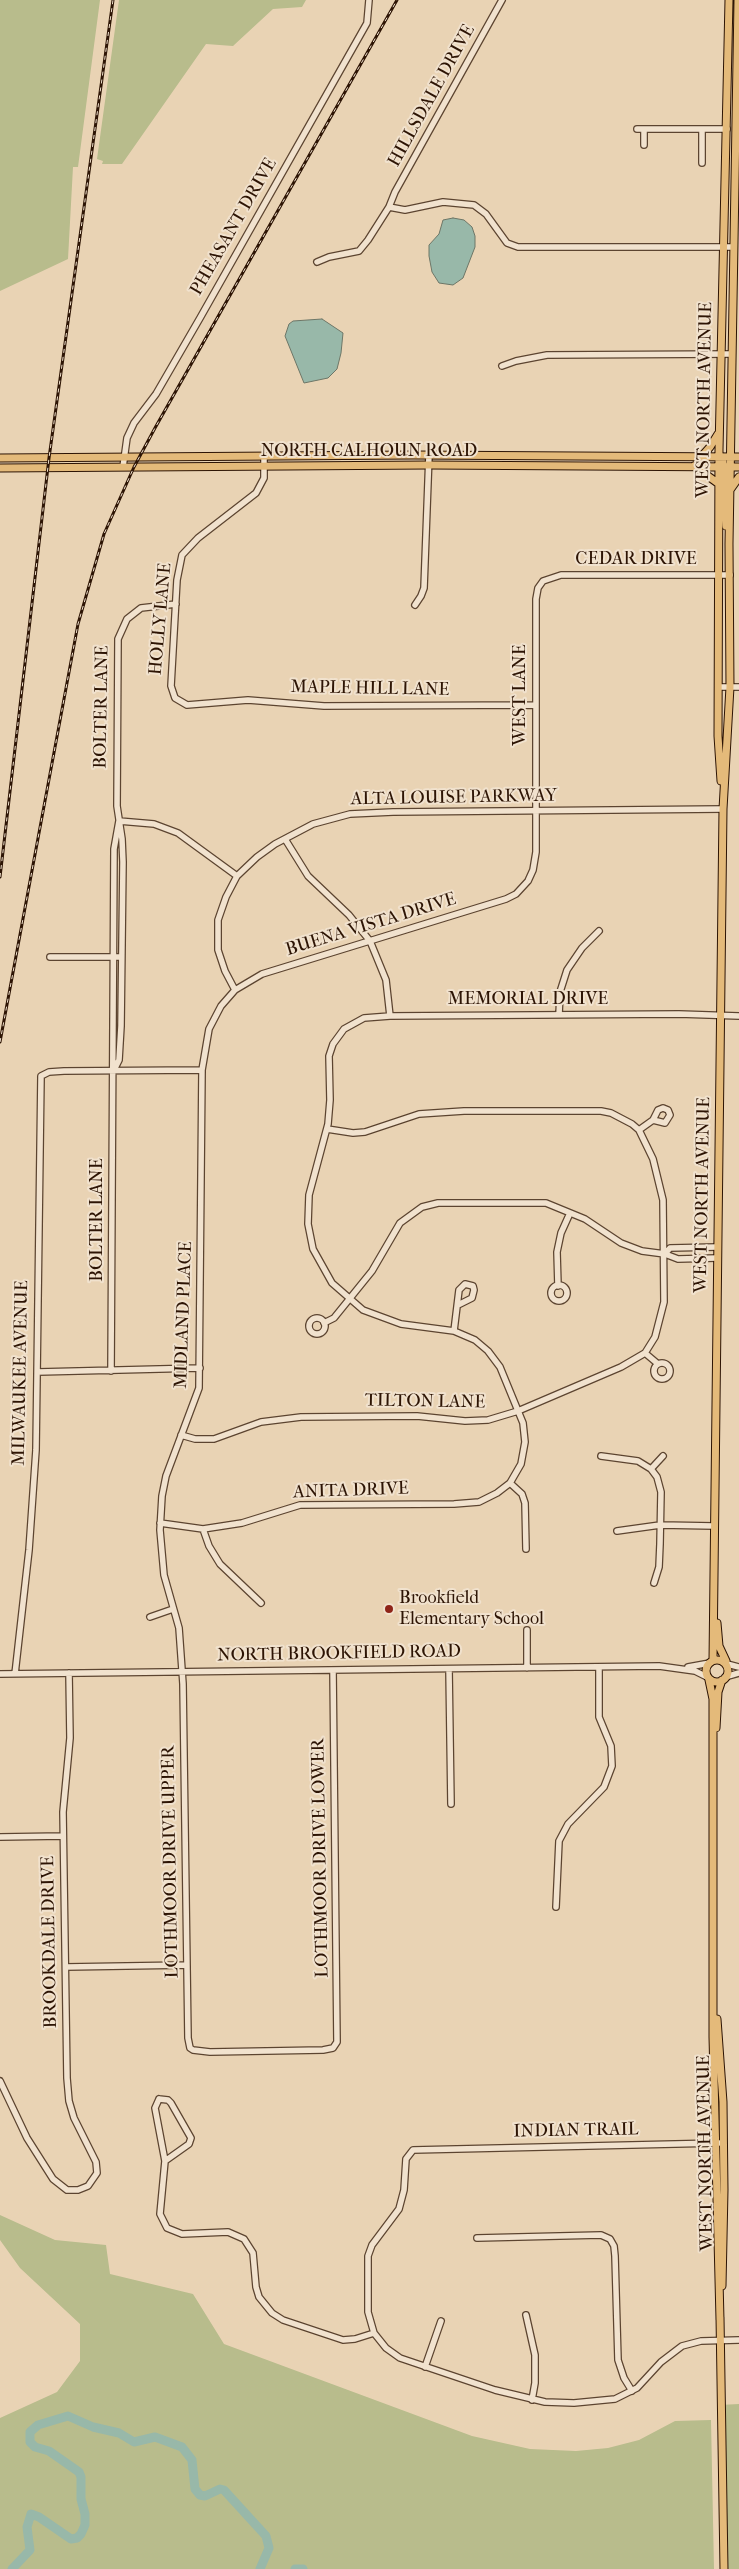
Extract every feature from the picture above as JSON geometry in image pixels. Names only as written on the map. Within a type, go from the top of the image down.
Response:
[{"type":"main road","name":"WEST NORTH AVENUE","points":[[712,1662],[723,801],[730,687],[730,491],[725,467],[719,456],[722,247],[727,129],[729,0]]},
{"type":"main road","name":"WEST NORTH AVENUE","points":[[723,801],[718,736],[719,484],[731,456],[738,0]]},
{"type":"main road","points":[[702,456],[710,448],[719,432]]},
{"type":"main road","points":[[731,441],[739,448]]},
{"type":"main road","name":"NORTH CALHOUN ROAD","points":[[0,458],[429,455],[739,457]]},
{"type":"main road","name":"NORTH CALHOUN ROAD","points":[[0,468],[429,465],[739,467]]},
{"type":"main road","points":[[694,466],[719,484]]},
{"type":"main road","points":[[725,467],[724,512],[729,544]]},
{"type":"main road","points":[[730,491],[739,477]]},
{"type":"main road","name":"WEST NORTH AVENUE","points":[[714,1589],[718,1640],[727,1663]]},
{"type":"main road","points":[[722,1659],[727,1663],[728,1672],[724,1679],[717,1682],[708,1679],[712,1662],[722,1659]]},
{"type":"main road","name":"WEST NORTH AVENUE","points":[[708,1679],[713,1699],[713,1987],[724,2569]]},
{"type":"main road","name":"WEST NORTH AVENUE","points":[[712,1754],[719,1691],[724,1679]]},
{"type":"main road","name":"WEST NORTH AVENUE","points":[[713,1987],[717,2018],[724,2143],[724,2224],[720,2320]]},
{"type":"street","name":"PHEASANT DRIVE","points":[[123,467],[127,438],[134,423],[156,394],[367,23],[369,0]]},
{"type":"street","name":"HILLSDALE DRIVE","points":[[317,262],[329,256],[359,251],[389,207],[394,192],[502,0]]},
{"type":"street","points":[[729,44],[738,44]]},
{"type":"street","points":[[636,129],[727,129]]},
{"type":"street","points":[[644,129],[644,146]]},
{"type":"street","points":[[702,129],[702,163]]},
{"type":"street","points":[[389,207],[405,210],[443,202],[474,204],[486,214],[503,239],[518,247],[734,247]]},
{"type":"street","points":[[502,366],[516,361],[548,355],[732,354]]},
{"type":"street","points":[[415,605],[424,588],[429,455]]},
{"type":"street","name":"HOLLY LANE","points":[[204,703],[183,704],[175,698],[171,690],[176,604],[182,555],[198,538],[256,493],[262,485],[264,457]]},
{"type":"street","name":"CEDAR DRIVE","points":[[543,581],[561,575],[730,575]]},
{"type":"street","name":"WEST LANE","points":[[536,810],[536,600],[538,588],[543,581]]},
{"type":"street","name":"BOLTER LANE","points":[[114,1070],[119,1060],[121,957],[122,839],[119,821],[116,736],[120,633],[127,620],[141,608],[176,604]]},
{"type":"street","points":[[718,687],[739,686]]},
{"type":"street","name":"MAPLE HILL LANE","points":[[204,703],[248,700],[339,706],[536,705]]},
{"type":"street","name":"ALTA LOUISE PARKWAY","points":[[235,990],[220,956],[217,930],[222,904],[237,876],[266,850],[313,824],[350,814],[536,810],[723,810]]},
{"type":"street","name":"BUENA VISTA DRIVE","points":[[202,1070],[208,1029],[222,1006],[235,990],[271,970],[496,903],[516,894],[528,881],[535,864],[536,810]]},
{"type":"street","points":[[119,821],[154,824],[178,833],[237,876]]},
{"type":"street","name":"BOLTER LANE","points":[[111,1371],[114,1070],[111,1055],[112,957],[114,843],[119,821]]},
{"type":"street","points":[[285,839],[308,876],[349,915],[370,941],[386,980],[390,1016]]},
{"type":"street","points":[[560,1015],[560,992],[567,970],[582,948],[599,931]]},
{"type":"street","points":[[50,957],[121,957]]},
{"type":"street","name":"MEMORIAL DRIVE","points":[[341,1033],[358,1020],[390,1016],[739,1016]]},
{"type":"street","name":"ANITA DRIVE","points":[[160,1523],[203,1529],[242,1523],[300,1505],[467,1503],[488,1498],[510,1483],[524,1454],[524,1434],[518,1410],[494,1358],[474,1340],[454,1331],[387,1320],[363,1310],[349,1300],[325,1274],[310,1237],[309,1195],[327,1130],[330,1100],[329,1056],[341,1033]]},
{"type":"street","points":[[114,1070],[202,1070]]},
{"type":"street","name":"MILWAUKEE AVENUE","points":[[16,1674],[33,1505],[38,1372],[40,1081],[44,1073],[114,1070]]},
{"type":"street","name":"MIDLAND PLACE","points":[[182,1671],[179,1628],[162,1561],[160,1523],[166,1476],[198,1393],[200,1368],[202,1070]]},
{"type":"street","points":[[327,1130],[353,1133],[365,1132],[408,1116],[432,1112],[592,1110],[611,1113],[639,1130],[653,1120]]},
{"type":"street","name":"TILTON LANE","points":[[181,1435],[195,1439],[214,1439],[271,1420],[301,1417],[417,1416],[473,1422],[495,1418],[518,1410],[621,1368],[645,1353],[655,1337],[663,1313],[665,1254],[662,1191],[653,1160],[639,1130]]},
{"type":"street","points":[[324,1323],[334,1318],[378,1262],[400,1223],[422,1207],[449,1202],[522,1202],[546,1204],[584,1219],[625,1245],[642,1251],[665,1254],[678,1259],[717,1258]]},
{"type":"street","points":[[558,1286],[557,1252],[561,1234],[570,1213]]},
{"type":"street","points":[[665,1254],[670,1248],[717,1246]]},
{"type":"street","points":[[454,1331],[458,1305]]},
{"type":"street","points":[[645,1353],[658,1364]]},
{"type":"street","points":[[38,1372],[200,1368]]},
{"type":"street","points":[[601,1456],[638,1461],[651,1469],[660,1484],[659,1567],[654,1583]]},
{"type":"street","points":[[651,1469],[663,1456]]},
{"type":"street","points":[[510,1483],[523,1498],[526,1512],[526,1549]]},
{"type":"street","points":[[617,1531],[660,1524],[714,1526]]},
{"type":"street","points":[[203,1529],[209,1546],[220,1564],[261,1604]]},
{"type":"street","points":[[150,1617],[173,1609]]},
{"type":"street","points":[[527,1630],[527,1668]]},
{"type":"street","name":"NORTH BROOKFIELD ROAD","points":[[678,1668],[712,1662]]},
{"type":"street","points":[[727,1663],[739,1667]]},
{"type":"street","name":"NORTH BROOKFIELD ROAD","points":[[0,1674],[659,1666],[700,1672],[708,1679]]},
{"type":"street","points":[[556,1907],[558,1841],[568,1824],[604,1787],[612,1766],[611,1746],[599,1717],[599,1667]]},
{"type":"street","points":[[449,1668],[451,1804]]},
{"type":"street","name":"LOTHMOOR DRIVE LOWER","points":[[193,2050],[210,2052],[323,2050],[336,2045],[338,2030],[332,1670]]},
{"type":"street","name":"LOTHMOOR DRIVE UPPER","points":[[182,1671],[188,2038],[190,2048],[193,2050]]},
{"type":"street","name":"BROOKDALE DRIVE","points":[[0,2081],[15,2116],[48,2173],[63,2188],[73,2191],[88,2186],[95,2178],[97,2167],[93,2154],[77,2126],[69,2101],[63,1836],[64,1789],[70,1738],[70,1673]]},
{"type":"street","points":[[724,1679],[739,1673]]},
{"type":"street","points":[[0,1837],[63,1836]]},
{"type":"street","points":[[66,1967],[187,1965]]},
{"type":"street","points":[[165,2161],[189,2144],[192,2138],[174,2108],[164,2099],[157,2101],[155,2108],[165,2161],[160,2214],[166,2228],[182,2234],[228,2232],[244,2239],[254,2252],[256,2287],[260,2298],[272,2313],[283,2320],[343,2340],[355,2339],[374,2333],[395,2355],[425,2368],[532,2400],[563,2403],[592,2402],[615,2399],[632,2391],[670,2353],[682,2346],[701,2341],[739,2340]]},
{"type":"street","name":"INDIAN TRAIL","points":[[374,2333],[368,2312],[368,2256],[372,2245],[399,2209],[404,2190],[407,2155],[413,2150],[724,2143]]},
{"type":"street","points":[[477,2238],[606,2236],[614,2246],[617,2355],[621,2370],[632,2391]]},
{"type":"street","points":[[526,2315],[535,2355],[535,2383],[532,2400]]},
{"type":"street","points":[[425,2368],[440,2321]]},
{"type":"green space","points":[[0,0],[100,0],[78,167],[73,167],[68,259],[0,291]]},
{"type":"green space","points":[[119,0],[306,0],[302,7],[273,9],[233,46],[206,44],[122,164],[102,164],[103,161],[97,159]]},
{"type":"green space","points":[[0,2215],[55,2240],[106,2245],[110,2274],[193,2294],[224,2344],[472,2436],[530,2449],[576,2451],[608,2448],[639,2440],[675,2421],[711,2420],[714,2569],[0,2569],[0,2418],[57,2392],[80,2361],[80,2324],[20,2268],[0,2240]]},
{"type":"green space","points":[[739,2404],[739,2569],[724,2569],[719,2405]]},
{"type":"shaded area","points":[[453,218],[464,220],[472,227],[475,236],[475,247],[463,278],[453,285],[439,283],[432,272],[429,245],[439,234],[443,220]]},
{"type":"shaded area","points":[[322,319],[343,333],[337,369],[328,378],[304,383],[285,336],[289,324],[293,321]]},
{"type":"waterway","points":[[12,2569],[30,2550],[27,2527],[31,2514],[39,2517],[71,2539],[77,2538],[85,2525],[79,2472],[49,2451],[35,2447],[30,2442],[30,2432],[38,2425],[68,2416],[93,2427],[119,2433],[134,2442],[155,2437],[182,2447],[192,2460],[195,2489],[200,2495],[205,2496],[220,2489],[224,2490],[266,2536],[269,2548],[260,2569]]},
{"type":"waterway","points":[[295,2569],[303,2569]]},
{"type":"railway","points":[[0,877],[49,458],[113,0]]},
{"type":"railway","points":[[0,1042],[78,624],[104,534],[134,467],[155,428],[397,0]]},
{"type":"place","name":"Brookfield Elementary School","points":[[389,1609]]}]
